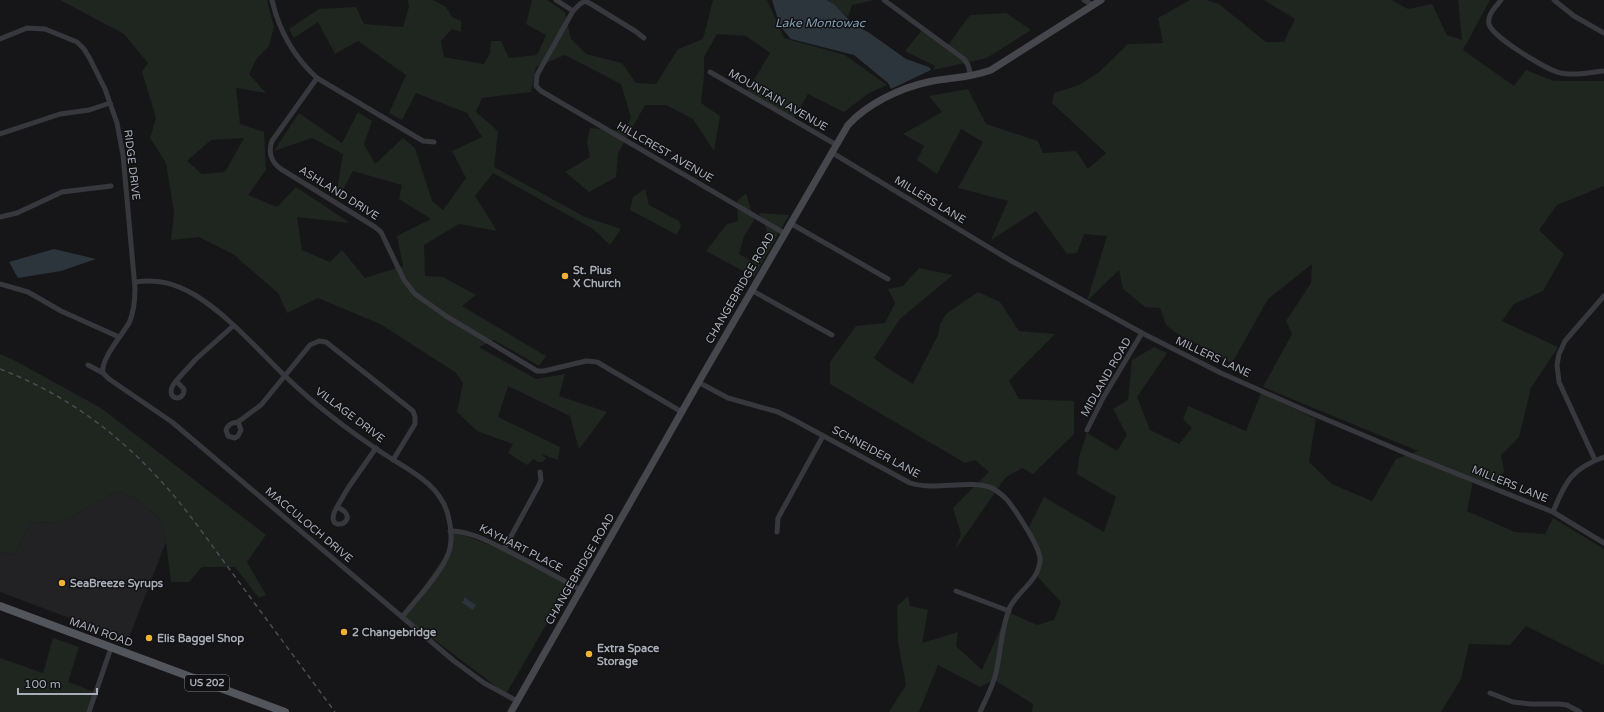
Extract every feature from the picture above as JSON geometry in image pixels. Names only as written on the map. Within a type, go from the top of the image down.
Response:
[{"type":"main road","name":"CHANGEBRIDGE ROAD","points":[[510,712],[581,590],[698,382],[845,129],[855,117],[873,104],[900,92],[927,82],[971,76],[990,70],[1101,0]]},
{"type":"main road","name":"MAIN ROAD","points":[[0,606],[285,712]]},
{"type":"street","points":[[272,0],[288,43],[305,67],[317,78],[423,141],[434,142]]},
{"type":"street","points":[[556,0],[573,11],[585,1],[644,38]]},
{"type":"street","points":[[884,0],[964,59],[968,65],[971,76]]},
{"type":"street","points":[[1084,0],[1093,5]]},
{"type":"street","points":[[1501,0],[1490,15],[1489,26],[1493,32],[1518,50],[1540,64],[1561,73],[1576,74],[1604,71]]},
{"type":"street","points":[[1554,0],[1574,16],[1604,33]]},
{"type":"street","name":"HILLCREST AVENUE","points":[[573,11],[537,75],[537,87],[541,91],[784,233]]},
{"type":"street","name":"RIDGE DRIVE","points":[[0,39],[27,28],[38,28],[45,29],[77,42],[90,59],[105,89],[116,123],[123,155],[135,282],[135,300],[129,322],[103,364],[103,373]]},
{"type":"street","name":"MOUNTAIN AVENUE","points":[[710,72],[835,144]]},
{"type":"street","name":"ASHLAND DRIVE","points":[[317,78],[272,141],[270,148],[272,158],[275,164],[281,169],[375,227],[383,235],[404,280],[415,294],[446,316],[537,371],[544,371],[586,361],[597,362],[682,412]]},
{"type":"street","points":[[0,134],[60,114],[89,110],[110,104]]},
{"type":"street","name":"MILLERS LANE","points":[[831,152],[1008,259],[1142,334],[1317,416],[1553,512],[1604,543]]},
{"type":"street","points":[[0,217],[17,213],[62,192],[111,186]]},
{"type":"street","points":[[790,223],[888,280]]},
{"type":"street","name":"VILLAGE DRIVE","points":[[135,282],[151,280],[162,281],[182,288],[204,301],[250,340],[285,376],[319,406],[393,460],[427,482],[437,492],[446,510],[450,531],[450,547],[447,557],[440,569],[402,617]]},
{"type":"street","points":[[0,284],[28,292],[61,311],[120,337]]},
{"type":"street","points":[[751,290],[832,335]]},
{"type":"street","points":[[1595,460],[1559,382],[1557,365],[1558,354],[1565,341],[1604,296]]},
{"type":"street","points":[[176,381],[196,359],[233,326]]},
{"type":"street","name":"MIDLAND ROAD","points":[[1087,430],[1103,398],[1142,334]]},
{"type":"street","points":[[238,422],[256,410],[313,343],[319,341],[326,342],[408,406],[414,414],[415,424],[393,460]]},
{"type":"street","name":"MACCULOCH DRIVE","points":[[88,366],[103,373],[172,422],[469,673],[499,692],[517,701]]},
{"type":"street","name":"SCHNEIDER LANE","points":[[698,382],[728,398],[778,412],[910,484],[921,486],[984,486],[994,489],[1008,501],[1035,543],[1040,558],[1035,575],[1014,601],[1009,611],[1002,634],[996,674],[980,712]]},
{"type":"street","points":[[777,532],[778,518],[823,436]]},
{"type":"street","points":[[337,507],[348,488],[376,448]]},
{"type":"street","points":[[1553,512],[1570,478],[1580,468],[1604,457]]},
{"type":"street","points":[[504,549],[541,480],[540,472]]},
{"type":"street","name":"KAYHART PLACE","points":[[450,531],[459,531],[470,534],[504,549],[581,590]]},
{"type":"street","points":[[956,591],[1009,611]]},
{"type":"street","points":[[89,712],[111,648]]},
{"type":"street","points":[[1490,693],[1513,702],[1531,704],[1559,704],[1580,712]]},
{"type":"shaded area","points":[[60,0],[267,0],[274,27],[269,46],[257,58],[249,74],[266,93],[236,88],[240,124],[264,132],[266,170],[248,195],[277,207],[296,187],[350,223],[297,217],[302,250],[330,262],[342,250],[365,278],[403,266],[397,236],[431,219],[399,199],[402,185],[353,171],[343,190],[337,190],[343,154],[312,138],[274,151],[299,113],[342,143],[358,112],[372,121],[364,144],[375,164],[403,138],[415,148],[432,201],[443,210],[466,178],[452,151],[482,137],[467,113],[416,93],[402,120],[389,113],[406,75],[358,41],[335,54],[318,22],[294,38],[289,29],[319,9],[356,7],[364,24],[403,27],[409,7],[408,0],[433,0],[446,7],[452,17],[461,21],[461,32],[452,29],[441,41],[444,57],[484,64],[490,53],[491,41],[501,41],[509,58],[537,55],[546,35],[526,24],[532,0],[547,0],[565,12],[571,39],[586,54],[622,63],[636,83],[656,84],[678,49],[703,39],[713,0],[767,0],[784,38],[845,55],[887,85],[869,93],[844,112],[808,94],[793,120],[746,93],[770,53],[746,36],[717,34],[704,57],[704,76],[701,103],[720,116],[714,151],[693,119],[666,105],[645,105],[618,153],[616,177],[589,192],[565,172],[590,157],[587,142],[590,128],[623,131],[631,118],[621,84],[565,55],[536,67],[531,92],[482,98],[476,112],[498,131],[494,167],[585,217],[621,229],[610,245],[593,229],[493,173],[475,196],[497,231],[459,224],[424,245],[425,276],[443,277],[476,295],[462,306],[546,356],[539,366],[494,340],[479,347],[536,379],[565,374],[559,396],[607,412],[579,449],[570,416],[508,386],[498,417],[560,447],[558,460],[541,454],[546,458],[543,462],[538,462],[534,459],[527,465],[508,453],[513,444],[477,431],[457,412],[463,383],[455,372],[380,324],[318,298],[287,313],[278,293],[233,254],[199,237],[171,240],[174,212],[166,163],[150,138],[156,118],[142,72],[148,63],[124,34]],"holes":[[[244,138],[225,172],[202,174],[187,161],[211,140]]]},
{"type":"shaded area","points":[[828,0],[875,0],[852,5],[848,17]]},
{"type":"shaded area","points":[[1190,0],[1206,0],[1219,4],[1266,42],[1284,42],[1295,19],[1264,0],[1392,0],[1408,9],[1432,4],[1447,35],[1462,40],[1458,0],[1490,0],[1463,50],[1514,86],[1526,70],[1554,81],[1604,81],[1604,186],[1557,205],[1539,230],[1564,254],[1543,291],[1514,304],[1502,321],[1558,347],[1531,388],[1519,437],[1501,455],[1504,471],[1493,488],[1473,481],[1467,511],[1515,532],[1545,534],[1553,518],[1604,549],[1604,665],[1526,626],[1510,645],[1469,644],[1461,679],[1441,712],[1032,712],[1033,704],[994,680],[980,687],[938,665],[919,712],[889,712],[906,685],[898,642],[897,606],[908,596],[910,606],[928,610],[922,643],[958,632],[956,646],[982,670],[1008,612],[1037,625],[1054,620],[1061,602],[1036,575],[1042,563],[1029,527],[1044,497],[1104,532],[1116,497],[1077,474],[1079,457],[1087,433],[1117,451],[1127,435],[1113,409],[1128,400],[1132,360],[1154,347],[1167,353],[1137,397],[1150,430],[1179,444],[1192,428],[1183,419],[1188,406],[1246,431],[1261,393],[1316,419],[1309,462],[1332,484],[1372,501],[1396,459],[1418,451],[1263,387],[1292,334],[1286,321],[1311,283],[1312,264],[1268,299],[1232,363],[1176,333],[1166,325],[1160,308],[1145,307],[1123,289],[1119,270],[1087,301],[1107,236],[1084,234],[1077,253],[1067,254],[1036,211],[991,240],[1008,201],[958,188],[983,142],[961,129],[937,174],[917,160],[924,146],[903,134],[942,112],[929,96],[968,89],[986,124],[1038,141],[1043,153],[1076,151],[1088,169],[1106,153],[1052,103],[1054,93],[1079,85],[1099,72],[1128,44],[1163,43],[1158,18]]},
{"type":"shaded area","points":[[1006,13],[1031,30],[987,58],[933,70],[935,66],[905,51],[922,30],[946,48],[970,15]]},
{"type":"shaded area","points":[[645,189],[649,205],[679,221],[681,226],[677,235],[630,210],[633,197]]},
{"type":"shaded area","points":[[746,193],[754,220],[744,236],[739,254],[751,261],[767,231],[759,213],[789,215],[754,277],[706,251],[727,224],[738,221],[737,201]]},
{"type":"shaded area","points":[[919,268],[953,275],[900,319],[874,358],[913,384],[938,335],[940,324],[946,314],[978,292],[1000,302],[1019,331],[1055,334],[1009,381],[1019,399],[1074,401],[1074,434],[1033,474],[1022,468],[1005,478],[955,550],[961,534],[953,508],[989,472],[975,460],[965,463],[830,384],[830,362],[856,326],[885,323],[895,303],[888,289],[903,286]]},
{"type":"shaded area","points":[[0,354],[12,359],[101,408],[266,535],[247,562],[266,595],[259,598],[235,567],[202,567],[189,582],[171,582],[166,542],[161,520],[137,499],[116,491],[60,523],[31,522],[14,555],[0,552]]},
{"type":"shaded area","points":[[116,491],[137,499],[161,520],[166,542],[128,640],[0,592],[0,552],[14,555],[31,522],[60,523]]},
{"type":"shaded area","points":[[452,530],[541,566],[571,582],[506,694],[403,616],[447,553]]},
{"type":"shaded area","points":[[53,638],[79,647],[68,682],[95,692],[88,712],[0,712],[0,658],[43,673]]},
{"type":"water","name":"Lake Montowac","points":[[772,0],[827,0],[835,5],[854,25],[868,32],[906,59],[929,67],[931,70],[891,89],[888,83],[854,55],[791,39],[780,26]]},
{"type":"water","points":[[54,249],[96,259],[61,271],[18,278],[9,262]]},
{"type":"water","points":[[464,597],[476,605],[473,610],[461,602],[464,601]]},
{"type":"railway","points":[[0,369],[45,389],[66,401],[106,429],[143,462],[190,515],[335,712]]},
{"type":"place","name":"St. Pius X Church","points":[[565,276]]},
{"type":"place","name":"SeaBreeze Syrups","points":[[62,583]]},
{"type":"place","name":"2 Changebridge","points":[[344,632]]},
{"type":"place","name":"Elis Baggel Shop","points":[[149,638]]},
{"type":"place","name":"Extra Space Storage","points":[[589,654]]}]
